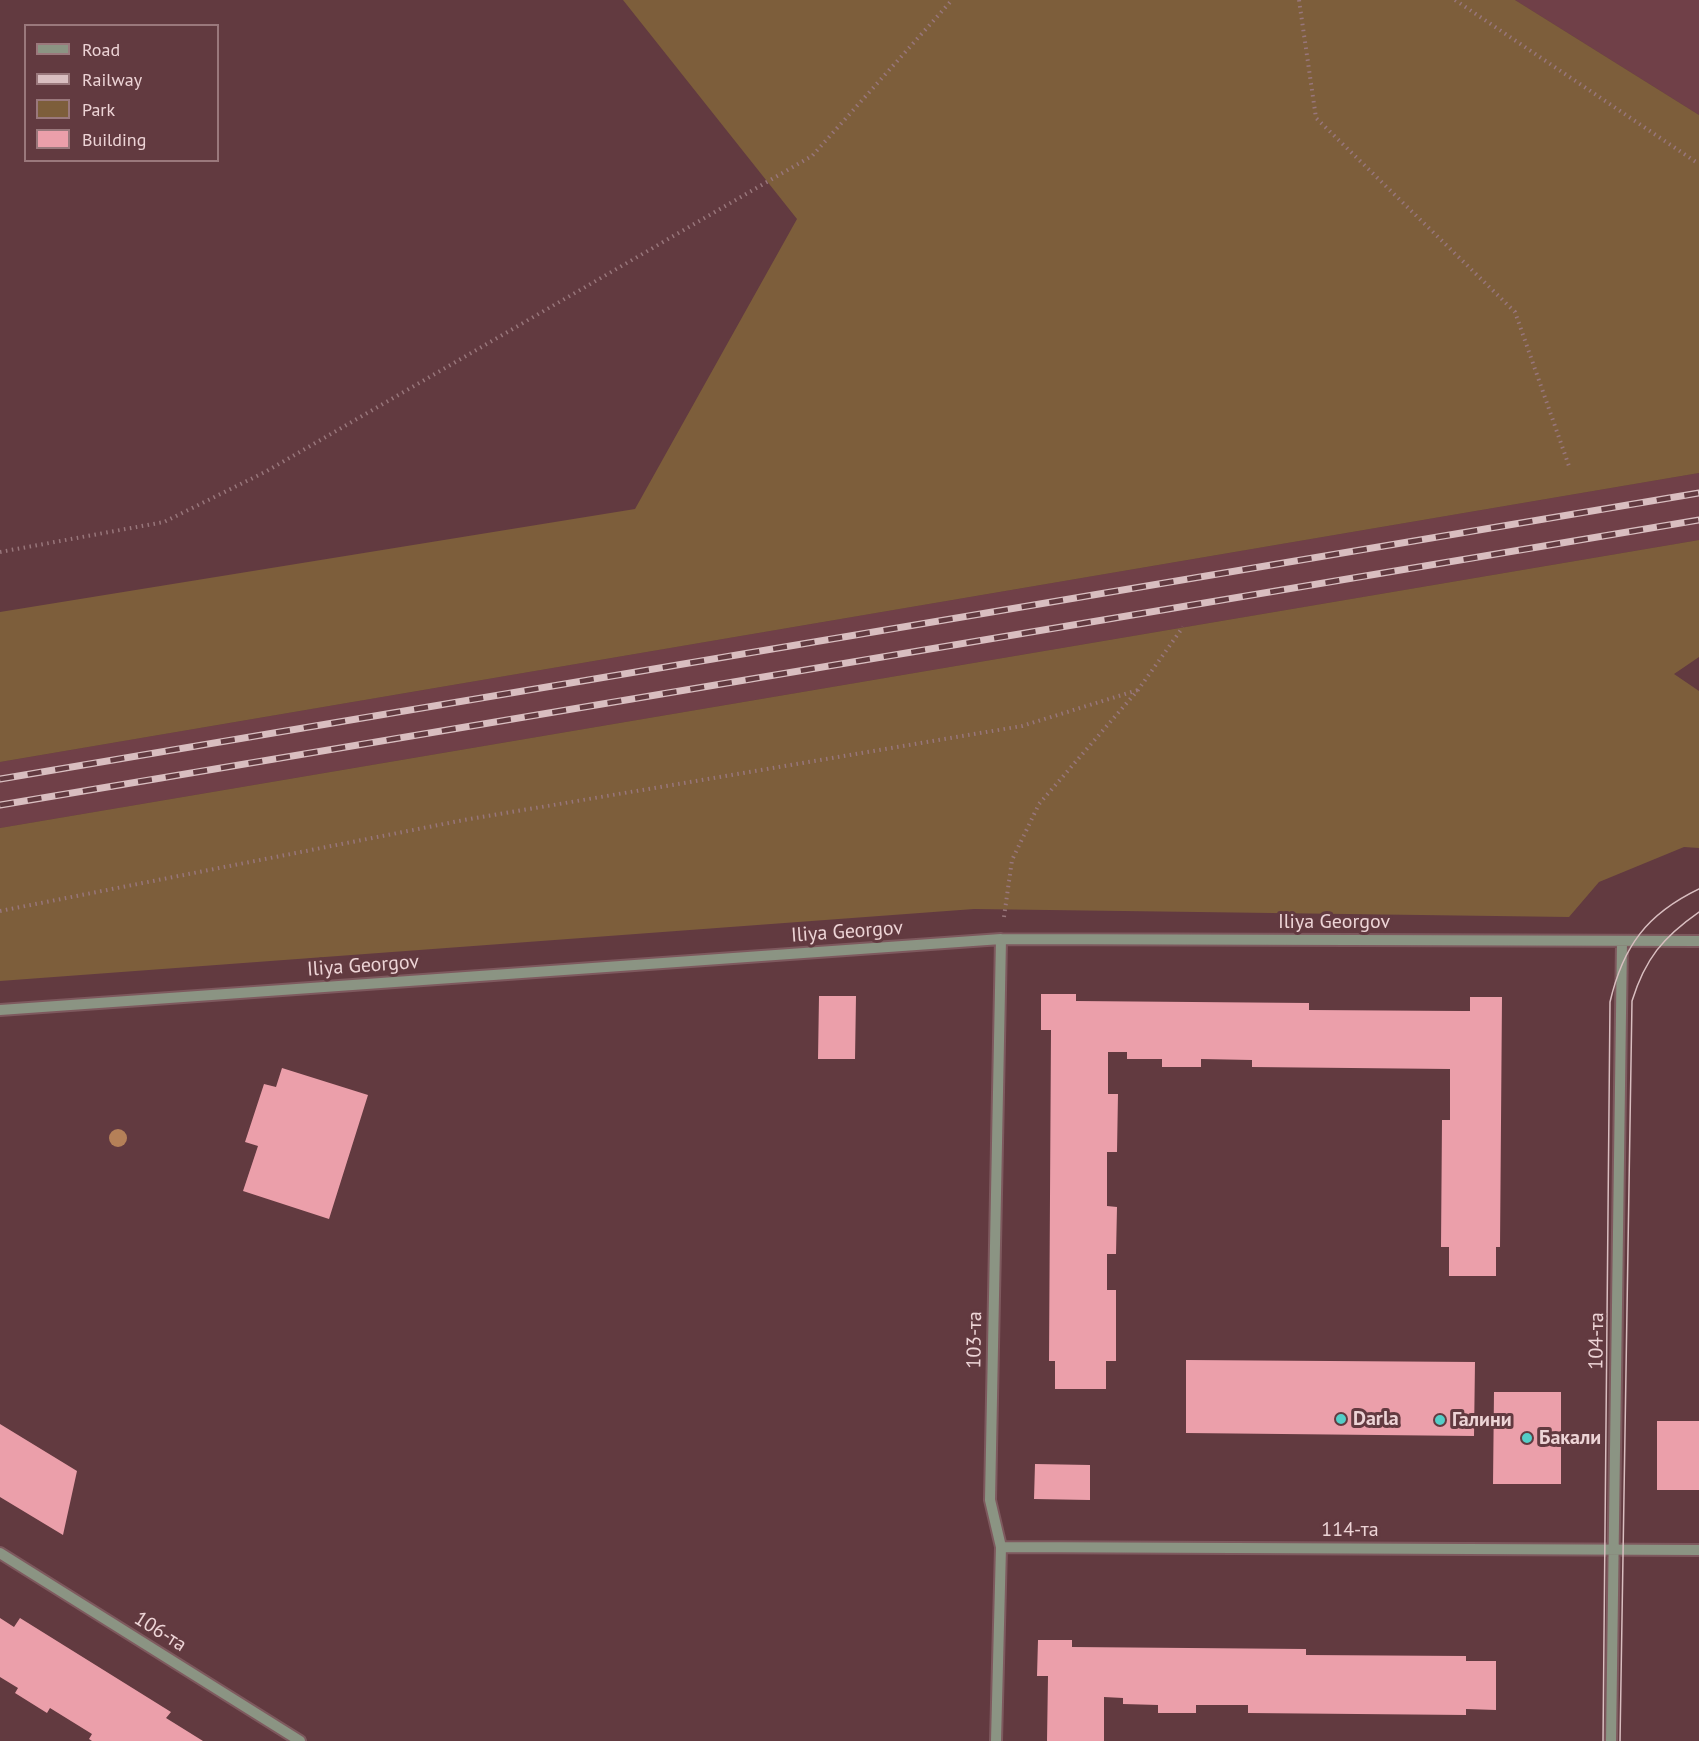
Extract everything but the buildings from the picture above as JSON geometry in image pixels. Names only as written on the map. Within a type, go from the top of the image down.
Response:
[{"type":"street","name":"Iliya Georgov","points":[[0,1010],[1001,939],[1699,941]]},
{"type":"street","name":"103-та","points":[[996,1741],[1001,1547],[990,1500],[1001,939]]},
{"type":"street","name":"104-та","points":[[1611,1741],[1622,941]]},
{"type":"street","name":"114-та","points":[[1001,1547],[1699,1550]]},
{"type":"street","name":"106-та","points":[[0,1553],[300,1741]]},
{"type":"path","points":[[0,552],[164,522],[265,472],[812,156],[952,0]]},
{"type":"path","points":[[1299,0],[1316,118],[1515,312],[1569,466]]},
{"type":"path","points":[[1455,0],[1699,164]]},
{"type":"path","points":[[1001,939],[1012,860],[1039,804],[1138,690],[1183,627]]},
{"type":"path","points":[[0,911],[464,820],[1022,726],[1138,690]]},
{"type":"shaded area","points":[[1515,0],[1699,0],[1699,115]]},
{"type":"shaded area","points":[[1699,473],[1699,540],[0,828],[0,762]]},
{"type":"green space","points":[[623,0],[1515,0],[1699,115],[1699,473],[0,762],[0,612],[635,509],[797,219]]},
{"type":"green space","points":[[1699,540],[1699,657],[1674,674],[1699,691],[1699,848],[1684,847],[1599,882],[1569,917],[974,909],[0,981],[0,828]]},
{"type":"tram line","points":[[1603,1741],[1610,1002],[1622,964],[1640,934],[1665,909],[1699,889]]},
{"type":"tram line","points":[[1620,1741],[1632,1001],[1643,973],[1657,950],[1665,940],[1699,912]]},
{"type":"railway","points":[[0,779],[1699,493]]},
{"type":"railway","points":[[0,805],[1699,520]]},
{"type":"place","name":"Darla","points":[[1341,1419]]},
{"type":"place","name":"Галини","points":[[1440,1420]]},
{"type":"place","name":"Бакали","points":[[1527,1438]]}]
